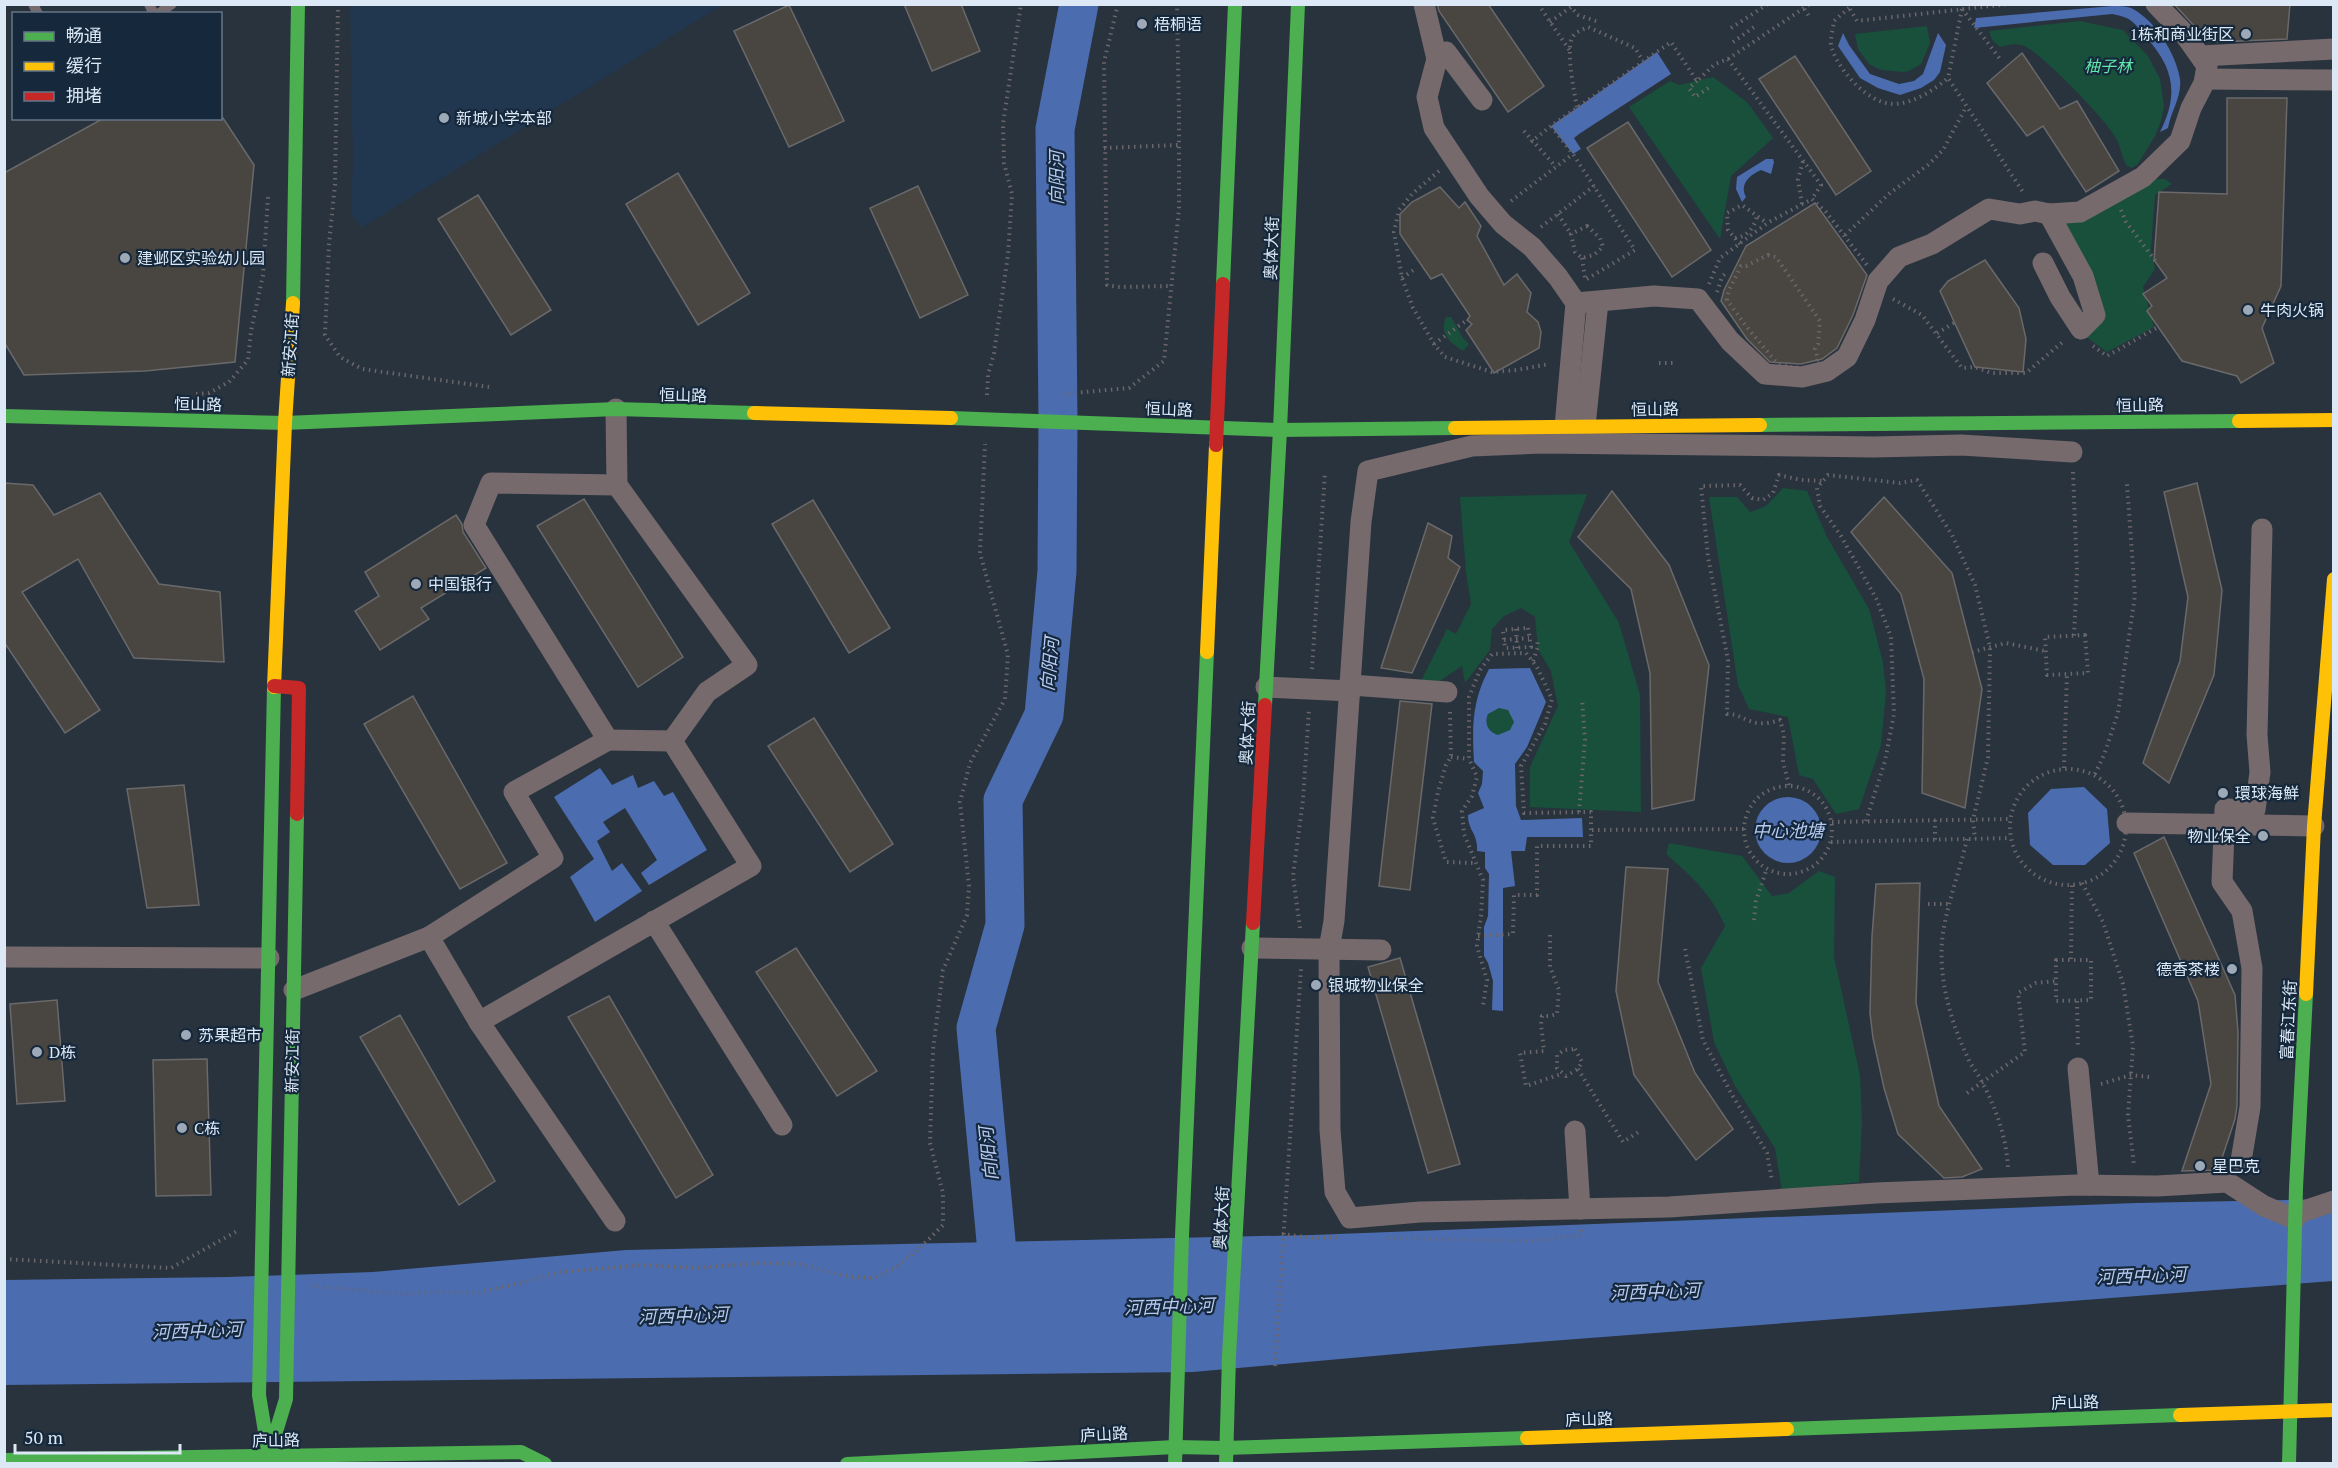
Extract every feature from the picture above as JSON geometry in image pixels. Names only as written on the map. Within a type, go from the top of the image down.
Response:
[{"type":"street","name":"新安江街","points":[[269,1460],[259,1395],[274,686],[285,423],[294,293],[298,4]]},
{"type":"street","points":[[1175,1464],[1177,1357],[1235,4]]},
{"type":"street","name":"奥体大街","points":[[1226,1464],[1228,1356],[1237,1234],[1280,430],[1298,4]]},
{"type":"street","points":[[1424,4],[1437,59],[1427,97],[1434,128],[1455,162],[1494,214],[1526,242],[1558,277],[1576,303],[1571,362],[1575,427]]},
{"type":"street","points":[[1576,303],[1654,296],[1698,299],[1730,341],[1765,374],[1802,377],[1827,370],[1847,357],[1865,320],[1878,281],[1899,257],[1932,244],[1989,209],[2020,214],[2080,212],[2143,177],[2180,141],[2191,108],[2205,79],[2207,66],[2183,32],[2156,4]]},
{"type":"street","points":[[2201,56],[2334,49]]},
{"type":"street","points":[[1437,59],[1446,52],[1482,100]]},
{"type":"street","points":[[2205,79],[2334,80]]},
{"type":"street","points":[[2042,212],[2083,276],[2095,315],[2078,331],[2043,263]]},
{"type":"street","points":[[1575,427],[1598,302]]},
{"type":"street","name":"恒山路","points":[[4,416],[285,423],[616,410],[987,419],[1280,430],[2334,420]]},
{"type":"street","points":[[616,410],[617,485],[747,665],[707,692],[672,741]]},
{"type":"street","points":[[2072,452],[1961,445],[1862,447],[1530,444],[1472,446],[1368,471],[1361,522],[1334,921],[1329,949],[1330,1130],[1335,1192],[1350,1218],[1420,1212],[1669,1207],[1777,1199],[2008,1188],[2194,1185],[2227,1182],[2264,1206],[2295,1217],[2334,1201]]},
{"type":"street","points":[[608,740],[474,525],[491,483],[617,485]]},
{"type":"street","points":[[2241,1161],[2250,1107],[2252,968],[2242,911],[2222,882],[2225,809],[2255,810],[2260,772],[2257,735],[2262,529]]},
{"type":"street","name":"富春江东街","points":[[2289,1464],[2296,1188],[2314,826],[2334,579]]},
{"type":"street","name":"新安江街","points":[[269,1460],[286,1399],[299,688],[274,686]]},
{"type":"street","points":[[1266,687],[1447,692]]},
{"type":"street","points":[[294,990],[429,937],[553,858],[514,792],[608,740],[672,741]]},
{"type":"street","points":[[479,1022],[751,866],[672,741]]},
{"type":"street","points":[[2127,823],[2314,826]]},
{"type":"street","points":[[654,921],[782,1125]]},
{"type":"street","points":[[429,937],[479,1022],[615,1221]]},
{"type":"street","points":[[1252,948],[1381,950]]},
{"type":"street","points":[[4,957],[269,958]]},
{"type":"street","points":[[2078,1068],[2089,1185]]},
{"type":"street","points":[[1575,1131],[1580,1209]]},
{"type":"street","name":"庐山路","points":[[847,1464],[1174,1447],[1225,1448],[2334,1410]]},
{"type":"street","name":"庐山路","points":[[4,1460],[269,1460],[521,1452],[545,1464]]},
{"type":"lane","points":[[159,12],[172,4]]},
{"type":"path","points":[[338,4],[335,184],[328,244],[325,335],[340,357],[362,369],[445,383],[490,387]]},
{"type":"path","points":[[987,399],[988,375],[994,352],[1008,255],[1012,194],[1004,163],[1003,124],[1021,4]]},
{"type":"path","points":[[1118,4],[1104,62],[1107,285],[1118,287],[1171,286]]},
{"type":"path","points":[[1106,389],[1129,388],[1164,361],[1179,209],[1177,4]]},
{"type":"path","points":[[1538,4],[1570,52]]},
{"type":"path","points":[[1731,28],[1767,4]]},
{"type":"path","points":[[1710,87],[1695,97],[1689,88],[1715,64],[1728,59],[1803,6],[1810,4]]},
{"type":"path","points":[[1935,4],[1941,11]]},
{"type":"path","points":[[1948,78],[1916,99],[1893,104],[1876,98],[1859,87],[1843,68],[1832,48],[1834,21],[1848,6],[1857,21],[2009,4]]},
{"type":"path","points":[[1803,6],[1809,16]]},
{"type":"path","points":[[1550,22],[1571,7],[1578,15],[1599,22]]},
{"type":"path","points":[[1962,9],[2000,59]]},
{"type":"path","points":[[1962,9],[1948,78],[2042,212]]},
{"type":"path","points":[[1734,42],[1757,26]]},
{"type":"path","points":[[1577,107],[1570,52],[1570,41],[1575,34],[1588,27],[1635,48],[1643,61]]},
{"type":"path","points":[[1531,142],[1671,42],[1696,81]]},
{"type":"path","points":[[1698,299],[1709,283],[1720,258],[1767,223],[1812,199],[1821,185],[1728,59]]},
{"type":"path","points":[[1845,235],[1890,193],[1928,165],[1943,150],[1966,106]]},
{"type":"path","points":[[1551,126],[1573,154],[1635,250],[1586,280]]},
{"type":"path","points":[[1524,132],[1556,167]]},
{"type":"path","points":[[1104,148],[1179,146]]},
{"type":"path","points":[[1494,214],[1573,154]]},
{"type":"path","points":[[1802,204],[1798,180],[1803,161]]},
{"type":"path","points":[[1455,162],[1437,172],[1412,194],[1399,210],[1394,232],[1402,278],[1413,308],[1434,344],[1445,357],[1492,372],[1571,362]]},
{"type":"path","points":[[1526,242],[1543,224],[1594,186]]},
{"type":"path","points":[[188,394],[209,393],[229,382],[248,360],[251,331],[263,275],[269,188]]},
{"type":"path","points":[[2114,193],[2126,222],[2157,263]]},
{"type":"path","points":[[1812,199],[1827,212],[1891,298],[1922,315],[1962,368],[1975,367],[1991,373],[2026,373],[2078,331],[2107,356],[2158,327]]},
{"type":"path","points":[[1740,244],[1728,230],[1727,213],[1743,205],[1767,223]]},
{"type":"path","points":[[1558,214],[1571,234],[1575,252],[1582,258],[1593,255],[1603,247],[1600,238],[1587,226],[1571,234]]},
{"type":"path","points":[[1735,238],[1751,230],[1757,215]]},
{"type":"path","points":[[1768,255],[1776,257],[1820,321],[1818,344],[1815,349],[1818,359],[1812,368],[1789,367],[1776,362],[1757,341],[1727,300],[1728,290],[1736,271],[1741,266],[1746,266],[1768,255]]},
{"type":"path","points":[[1402,278],[1415,269]]},
{"type":"path","points":[[1434,344],[1467,320]]},
{"type":"path","points":[[1937,333],[1954,323]]},
{"type":"path","points":[[1466,356],[1468,364]]},
{"type":"path","points":[[1659,363],[1672,363]]},
{"type":"path","points":[[288,1284],[404,1294],[479,1293],[516,1286],[562,1272],[642,1265],[694,1268],[758,1263],[798,1264],[853,1277],[873,1278],[895,1268],[943,1225],[943,1193],[930,1143],[933,1050],[943,970],[967,915],[969,886],[960,802],[970,763],[1005,699],[1008,655],[980,553],[987,419]]},
{"type":"path","points":[[2072,452],[2077,572],[2074,636]]},
{"type":"path","points":[[1275,1366],[1302,949],[1293,876],[1303,800],[1325,472]]},
{"type":"path","points":[[1789,785],[1783,762],[1784,734],[1780,720],[1770,723],[1752,722],[1737,714],[1727,714],[1728,660],[1708,557],[1701,486],[1740,485],[1752,498],[1763,500],[1773,493],[1779,475],[1801,480],[1823,481]]},
{"type":"path","points":[[1866,821],[1885,761],[1894,714],[1891,637],[1877,600],[1841,536],[1820,506],[1817,488],[1828,475],[1899,483],[1917,480],[1952,535],[1975,585],[1990,647],[1988,757],[1973,820],[1975,838]]},
{"type":"path","points":[[2095,774],[2118,713],[2136,595],[2127,484]]},
{"type":"path","points":[[1528,628],[1531,647],[1507,648],[1505,648],[1503,630],[1528,628]]},
{"type":"path","points":[[1516,629],[1517,648]]},
{"type":"path","points":[[2085,635],[2088,673],[2047,675],[2045,637],[2074,636],[2085,635]]},
{"type":"path","points":[[1504,640],[1529,638]]},
{"type":"path","points":[[1533,661],[1538,647],[1537,638]]},
{"type":"path","points":[[1972,652],[2006,643],[2045,651]]},
{"type":"path","points":[[1503,654],[1507,648]]},
{"type":"path","points":[[1478,936],[1513,934],[1514,895],[1536,895],[1537,846],[1591,846],[1591,812],[1524,813],[1521,766],[1545,724],[1552,699],[1533,661],[1526,653],[1492,654],[1480,670],[1469,697],[1469,759],[1478,777],[1472,796],[1462,811],[1464,834],[1483,880],[1477,946],[1486,980],[1483,1006]]},
{"type":"path","points":[[2064,768],[2067,674]]},
{"type":"path","points":[[1447,692],[1451,757],[1441,783],[1433,818],[1446,862],[1476,864]]},
{"type":"path","points":[[1579,812],[1586,740],[1582,699]]},
{"type":"path","points":[[1451,757],[1469,759]]},
{"type":"path","points":[[2064,768],[2075,768],[2095,774],[2111,786],[2122,803],[2127,823],[2125,842],[2118,858],[2106,872],[2090,882],[2072,885],[2053,884],[2037,876],[2023,863],[2013,847],[2011,838],[2012,809],[2021,791],[2036,777],[2055,769],[2064,768]]},
{"type":"path","points":[[1789,785],[1804,788],[1817,795],[1827,808],[1832,822],[1831,842],[1825,856],[1814,866],[1801,873],[1785,874],[1767,868],[1758,862],[1748,850],[1744,820],[1750,806],[1760,794],[1774,787],[1789,785]]},
{"type":"path","points":[[1832,822],[2011,819]]},
{"type":"path","points":[[1935,820],[1935,840]]},
{"type":"path","points":[[1592,830],[1744,829]]},
{"type":"path","points":[[1831,842],[2011,838]]},
{"type":"path","points":[[1967,839],[1949,904],[1943,934],[1942,964],[1946,994],[1956,1030],[2002,1131],[2008,1188]]},
{"type":"path","points":[[1754,920],[1756,901],[1767,868]]},
{"type":"path","points":[[2082,883],[2103,922],[2123,984],[2133,1046],[2128,1115],[2133,1159],[2140,1186]]},
{"type":"path","points":[[2071,960],[2072,885]]},
{"type":"path","points":[[1928,904],[1949,904]]},
{"type":"path","points":[[1550,935],[1550,967],[1559,990],[1557,1014],[1542,1016],[1544,1051],[1520,1053],[1520,1059],[1526,1086],[1561,1074],[1566,1076],[1578,1069],[1582,1062],[1575,1049],[1564,1050],[1557,1055],[1557,1068],[1561,1074]]},
{"type":"path","points":[[1684,949],[1703,1040],[1767,1153],[1777,1199]]},
{"type":"path","points":[[2056,960],[2071,960],[2091,960],[2091,1000],[2056,1001],[2056,960]]},
{"type":"path","points":[[1967,1093],[2025,1052],[2018,993],[2036,982],[2056,981]]},
{"type":"path","points":[[2077,1001],[2078,1068]]},
{"type":"path","points":[[1578,1069],[1623,1142],[1640,1131]]},
{"type":"path","points":[[2081,1102],[2091,1087],[2131,1074],[2150,1077]]},
{"type":"path","points":[[4,1259],[171,1269],[263,1216]]},
{"type":"path","points":[[1282,1234],[1314,1238],[1343,1237]]},
{"type":"path","points":[[1385,1238],[1531,1241],[1581,1235]]},
{"type":"shaded area","name":"新城小学本部","points":[[350,4],[722,5],[361,228],[351,211],[353,161]]},
{"type":"green space","name":"柚子林","points":[[2080,21],[2123,30],[2148,56],[2160,79],[2164,107],[2161,121],[2138,164],[2132,168],[2126,165],[2118,142],[2108,126],[2056,71],[2022,45],[2013,44],[2000,47],[1992,40],[1989,31]]},
{"type":"green space","points":[[1927,26],[1930,43],[1921,64],[1909,71],[1881,70],[1869,64],[1858,49],[1855,34]]},
{"type":"green space","points":[[1713,77],[1747,102],[1773,138],[1731,176],[1720,239],[1629,107],[1670,81],[1679,85]]},
{"type":"green space","points":[[2150,179],[2165,179],[2172,184],[2155,195],[2151,250],[2155,269],[2143,287],[2154,327],[2107,352],[2081,333],[2099,313],[2056,220]]},
{"type":"green space","points":[[1446,317],[1451,317],[1469,344],[1463,351],[1454,345],[1445,333]]},
{"type":"green space","points":[[1783,488],[1807,491],[1827,537],[1869,609],[1883,662],[1886,692],[1881,745],[1859,809],[1836,814],[1813,779],[1799,775],[1788,717],[1749,709],[1738,685],[1709,497],[1737,497],[1750,512],[1766,506]]},
{"type":"green space","points":[[1587,494],[1569,542],[1619,623],[1640,695],[1641,812],[1530,807],[1530,767],[1558,706],[1551,671],[1538,649],[1535,617],[1521,608],[1504,616],[1492,629],[1490,650],[1465,683],[1462,666],[1435,684],[1421,681],[1447,629],[1456,634],[1471,604],[1460,497]]},
{"type":"green space","points":[[1500,708],[1510,712],[1514,722],[1510,732],[1500,736],[1490,732],[1486,722],[1490,712]]},
{"type":"green space","points":[[1669,843],[1742,856],[1772,896],[1789,893],[1819,871],[1835,877],[1834,957],[1860,1075],[1862,1122],[1859,1182],[1782,1191],[1775,1148],[1735,1086],[1714,1042],[1701,968],[1725,926],[1707,895],[1666,854]]},
{"type":"water","points":[[2124,6],[2140,13],[2156,28],[2174,58],[2180,79],[2178,98],[2168,128],[2160,132],[2170,105],[2171,82],[2168,71],[2155,48],[2129,19],[2112,14],[1974,28],[1976,18]]},
{"type":"water","points":[[1843,33],[1870,74],[1899,84],[1914,81],[1923,74],[1938,33],[1946,45],[1940,72],[1934,80],[1921,88],[1900,95],[1878,88],[1860,78],[1838,46]]},
{"type":"water","points":[[1657,52],[1671,74],[1574,138],[1581,149],[1573,154],[1551,126]]},
{"type":"water","points":[[1766,159],[1773,159],[1774,162],[1771,174],[1761,170],[1753,174],[1745,184],[1746,197],[1742,202],[1736,189],[1737,177]]},
{"type":"water","points":[[1530,668],[1546,702],[1527,747],[1515,764],[1516,806],[1521,820],[1582,818],[1583,837],[1527,837],[1525,851],[1511,851],[1515,886],[1503,888],[1503,1011],[1492,1010],[1493,981],[1484,956],[1489,874],[1485,868],[1485,852],[1477,851],[1468,815],[1484,808],[1478,793],[1482,784],[1483,771],[1474,762],[1473,725],[1479,692],[1489,669]],"holes":[[[1499,708],[1508,710],[1514,722],[1510,730],[1498,735],[1492,732],[1487,724],[1488,714]]]},
{"type":"water","points":[[600,768],[612,785],[633,775],[638,788],[654,781],[664,796],[673,792],[707,850],[649,885],[641,873],[657,860],[625,808],[603,822],[610,832],[597,841],[612,871],[622,863],[642,891],[595,922],[570,877],[594,859],[554,797]]},
{"type":"water","points":[[2084,787],[2107,809],[2110,843],[2085,865],[2053,865],[2030,845],[2028,813],[2051,789]]},
{"type":"water","name":"中心池塘","points":[[1788,797],[1801,800],[1811,807],[1818,817],[1821,830],[1818,843],[1811,853],[1801,860],[1788,863],[1775,860],[1765,853],[1758,843],[1755,830],[1758,817],[1765,807],[1775,800]]},
{"type":"water","name":"河西中心河","points":[[2334,1199],[2333,1281],[1486,1346],[1193,1372],[5,1385],[4,1280],[229,1277],[373,1272],[626,1250],[1312,1235],[2136,1203]]},
{"type":"building","points":[[904,4],[961,4],[980,51],[932,71]]},
{"type":"building","points":[[1437,4],[1488,4],[1544,86],[1508,112],[1439,11]]},
{"type":"building","name":"1栋和商业街区","points":[[2174,4],[2290,4],[2287,39],[2215,42],[2196,28]]},
{"type":"building","points":[[789,5],[844,121],[789,147],[734,31]]},
{"type":"building","points":[[2022,53],[2060,109],[2077,101],[2119,171],[2086,192],[2043,126],[2027,136],[1987,83]]},
{"type":"building","points":[[1795,56],[1871,171],[1836,195],[1759,79]]},
{"type":"building","points":[[2227,98],[2287,98],[2281,286],[2262,328],[2274,363],[2241,383],[2237,376],[2182,361],[2147,311],[2152,306],[2143,294],[2167,278],[2154,260],[2159,192],[2227,194]]},
{"type":"building","name":"建邺区实验幼儿园","points":[[223,118],[254,165],[235,362],[145,371],[24,375],[4,342],[4,173],[100,120],[222,120]]},
{"type":"building","points":[[1628,122],[1711,250],[1672,277],[1587,148]]},
{"type":"building","points":[[678,173],[750,293],[698,325],[626,204]]},
{"type":"building","points":[[918,186],[968,295],[920,318],[870,208]]},
{"type":"building","points":[[1440,187],[1459,208],[1465,202],[1481,226],[1477,236],[1504,285],[1517,274],[1531,293],[1527,312],[1538,322],[1541,332],[1539,348],[1494,373],[1466,330],[1472,324],[1467,320],[1470,316],[1442,274],[1431,279],[1400,234],[1400,214],[1412,202]]},
{"type":"building","points":[[478,195],[551,310],[511,335],[438,219]]},
{"type":"building","points":[[1815,203],[1867,275],[1853,315],[1837,348],[1822,359],[1801,364],[1770,362],[1747,339],[1721,301],[1724,290],[1746,246]]},
{"type":"building","points":[[1985,260],[2019,308],[2026,339],[2023,372],[1975,367],[1940,291],[1948,281]]},
{"type":"building","points":[[4,483],[33,485],[54,515],[100,493],[159,584],[220,592],[224,662],[134,658],[78,559],[22,592],[100,710],[65,733],[4,642]]},
{"type":"building","points":[[2197,483],[2222,590],[2214,675],[2169,783],[2143,763],[2180,661],[2188,597],[2164,492]]},
{"type":"building","points":[[1612,491],[1669,565],[1709,665],[1694,800],[1652,809],[1650,673],[1631,589],[1578,537]]},
{"type":"building","points":[[1884,497],[1952,573],[1982,689],[1965,808],[1922,793],[1924,679],[1901,594],[1851,532]]},
{"type":"building","points":[[584,499],[683,657],[638,687],[537,526]]},
{"type":"building","points":[[813,500],[890,628],[849,653],[772,524]]},
{"type":"building","name":"中国银行","points":[[456,515],[462,524],[463,532],[486,568],[421,608],[429,619],[380,650],[355,611],[379,596],[365,572]]},
{"type":"building","points":[[1428,523],[1452,536],[1448,558],[1460,567],[1412,673],[1381,668]]},
{"type":"building","points":[[413,696],[507,863],[460,889],[364,724]]},
{"type":"building","points":[[1400,701],[1432,704],[1410,890],[1379,886]]},
{"type":"building","points":[[814,718],[893,844],[850,872],[768,746]]},
{"type":"building","points":[[184,785],[199,905],[147,908],[127,789]]},
{"type":"building","points":[[2164,837],[2235,995],[2238,1032],[2237,1106],[2218,1170],[2182,1171],[2211,1084],[2198,1001],[2134,853]]},
{"type":"building","points":[[1626,867],[1668,869],[1658,982],[1695,1073],[1733,1129],[1696,1160],[1634,1075],[1616,991]]},
{"type":"building","points":[[1920,883],[1916,1003],[1939,1106],[1982,1169],[1962,1177],[1944,1178],[1898,1134],[1884,1088],[1873,1038],[1870,1013],[1876,884]]},
{"type":"building","points":[[796,948],[877,1071],[837,1096],[756,972]]},
{"type":"building","points":[[1400,958],[1460,1164],[1428,1173],[1368,967]]},
{"type":"building","points":[[609,996],[713,1175],[676,1198],[568,1017]]},
{"type":"building","name":"D栋","points":[[57,1000],[65,1101],[17,1104],[10,1004]]},
{"type":"building","points":[[400,1015],[495,1181],[459,1205],[360,1037]]},
{"type":"building","name":"C栋","points":[[207,1059],[211,1195],[156,1196],[153,1060]]},
{"type":"waterway","name":"向阳河","points":[[1001,1294],[976,1028],[1005,925],[1003,800],[1044,715],[1057,571],[1055,129],[1079,4]]},
{"type":"traffic: fast","points":[[293,303],[298,4]]},
{"type":"traffic: fast","points":[[1223,284],[1235,4]]},
{"type":"traffic: fast","points":[[1265,705],[1280,430],[1298,4]]},
{"type":"traffic: fast","points":[[4,416],[285,423],[616,409],[754,413]]},
{"type":"traffic: fast","points":[[951,418],[1280,430],[1455,428]]},
{"type":"traffic: fast","points":[[1760,425],[2239,421]]},
{"type":"traffic: fast","points":[[1175,1464],[1182,1236],[1207,652]]},
{"type":"traffic: fast","points":[[269,1456],[259,1395],[274,687]]},
{"type":"traffic: fast","points":[[271,1448],[286,1399],[297,814]]},
{"type":"traffic: fast","points":[[1226,1464],[1229,1356],[1253,923]]},
{"type":"traffic: fast","points":[[2289,1464],[2296,1188],[2306,994]]},
{"type":"traffic: fast","points":[[1787,1429],[2180,1415]]},
{"type":"traffic: fast","points":[[847,1464],[1175,1447],[1225,1448],[1527,1438]]},
{"type":"traffic: fast","points":[[4,1460],[521,1452],[545,1464]]},
{"type":"traffic: slow","points":[[274,687],[285,423],[293,303]]},
{"type":"traffic: slow","points":[[754,413],[951,418]]},
{"type":"traffic: slow","points":[[2239,421],[2334,420]]},
{"type":"traffic: slow","points":[[1455,428],[1760,425]]},
{"type":"traffic: slow","points":[[1207,652],[1216,445]]},
{"type":"traffic: slow","points":[[2306,994],[2314,826],[2334,579]]},
{"type":"traffic: slow","points":[[2180,1415],[2334,1410]]},
{"type":"traffic: slow","points":[[1527,1438],[1787,1429]]},
{"type":"traffic: jam","points":[[1216,445],[1223,284]]},
{"type":"traffic: jam","points":[[274,686],[299,688],[297,814]]},
{"type":"traffic: jam","points":[[1253,923],[1265,705]]},
{"type":"place","name":"梧桐语","points":[[1142,24]]},
{"type":"place","name":"1栋和商业街区","points":[[2246,34]]},
{"type":"place","name":"新城小学本部","points":[[444,118]]},
{"type":"place","name":"建邺区实验幼儿园","points":[[125,258]]},
{"type":"place","name":"牛肉火锅","points":[[2248,310]]},
{"type":"place","name":"中国银行","points":[[416,584]]},
{"type":"place","name":"環球海鮮","points":[[2223,793]]},
{"type":"place","name":"物业保全","points":[[2263,836]]},
{"type":"place","name":"德香茶楼","points":[[2232,969]]},
{"type":"place","name":"银城物业保全","points":[[1316,985]]},
{"type":"place","name":"苏果超市","points":[[186,1035]]},
{"type":"place","name":"D栋","points":[[37,1052]]},
{"type":"place","name":"C栋","points":[[182,1128]]},
{"type":"place","name":"星巴克","points":[[2200,1166]]}]
